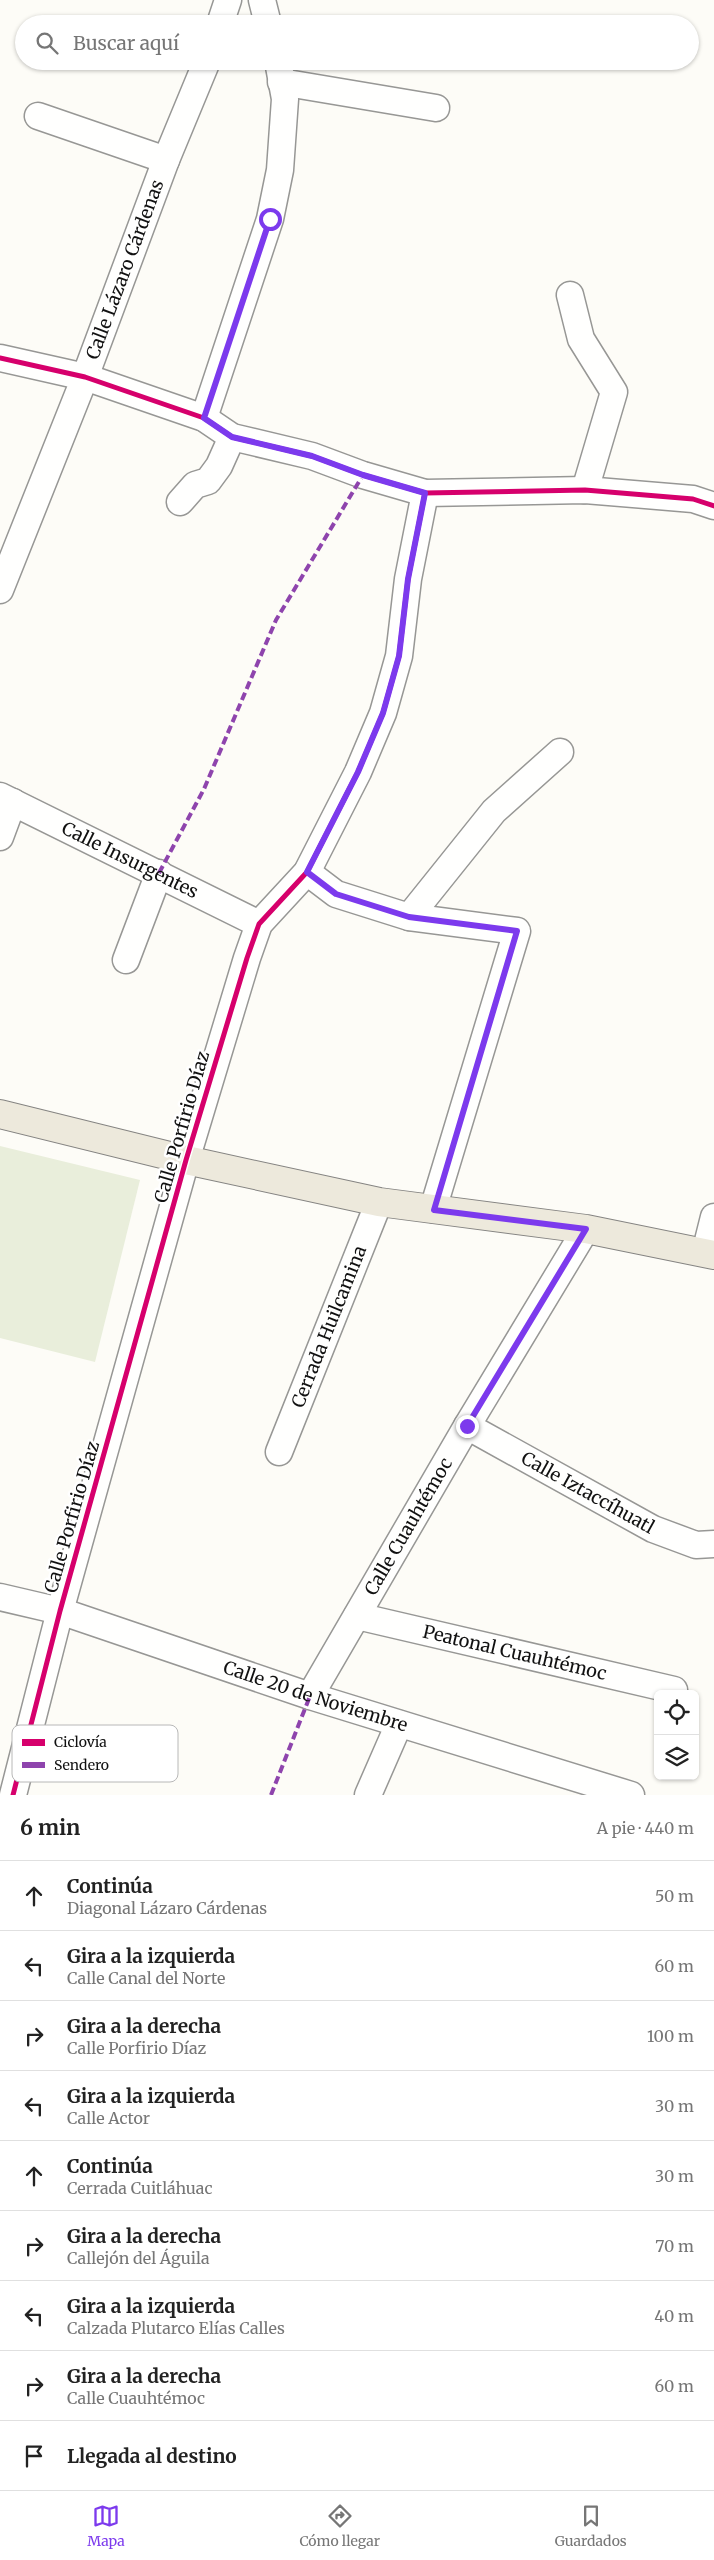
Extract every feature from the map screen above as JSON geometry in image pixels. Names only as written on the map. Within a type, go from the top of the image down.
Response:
[{"type":"main road","points":[[0,1114],[186,1160],[379,1202],[586,1229],[710,1254]]},
{"type":"street","points":[[223,15],[228,0]]},
{"type":"street","points":[[262,0],[266,15]]},
{"type":"street","name":"Calle Lázaro Cárdenas","points":[[0,590],[85,377],[166,160],[203,70]]},
{"type":"street","points":[[204,418],[270,219],[280,170],[285,126],[286,99],[279,72],[436,108]]},
{"type":"street","points":[[38,116],[166,160]]},
{"type":"street","points":[[570,295],[581,339],[614,392],[585,490]]},
{"type":"street","points":[[0,358],[85,377],[204,418],[232,437],[312,456],[363,475],[425,493],[585,490],[693,500],[714,506]]},
{"type":"street","points":[[180,502],[195,486],[208,481],[219,466],[232,437]]},
{"type":"street","name":"Calle Porfirio Díaz","points":[[31,1725],[60,1611],[186,1160],[247,958],[259,924],[307,872],[358,772],[383,713],[399,656],[408,579],[425,493]]},
{"type":"street","points":[[409,917],[494,811],[560,752]]},
{"type":"street","points":[[0,837],[7,799]]},
{"type":"street","name":"Calle Insurgentes","points":[[7,799],[259,924]]},
{"type":"street","points":[[307,872],[336,894],[409,917],[517,931],[434,1210]]},
{"type":"street","points":[[126,960],[159,874]]},
{"type":"street","name":"Cerrada Huilcamina","points":[[279,1452],[379,1202]]},
{"type":"street","points":[[710,1254],[714,1217]]},
{"type":"street","name":"Calle Cuauhtémoc","points":[[310,1696],[467,1426],[586,1229]]},
{"type":"street","name":"Calle Iztaccíhuatl","points":[[467,1426],[653,1529],[696,1545],[714,1544]]},
{"type":"street","name":"Calle 20 de Noviembre","points":[[0,1597],[60,1611],[310,1696],[631,1795]]},
{"type":"street","name":"Peatonal Cuauhtémoc","points":[[357,1616],[674,1690]]},
{"type":"street","points":[[368,1795],[400,1724]]},
{"type":"street","name":"Calle Porfirio Díaz","points":[[13,1795],[16,1782]]},
{"type":"green space","points":[[0,1146],[140,1180],[95,1362],[0,1338]]},
{"type":"marked path","points":[[159,873],[204,789],[276,620],[363,475]]},
{"type":"marked path","points":[[271,1795],[310,1696]]},
{"type":"cycle path","points":[[0,358],[85,377],[204,418],[232,437],[312,456],[363,475],[425,493],[585,490],[693,499],[714,506]]},
{"type":"cycle path","points":[[31,1725],[60,1611],[186,1160],[247,958],[259,924],[307,872],[358,772],[383,713],[399,656],[408,579],[425,493]]},
{"type":"cycle path","points":[[13,1795],[16,1782]]},
{"type":"route","points":[[270,219],[204,418],[232,437],[312,456],[363,475],[425,493],[408,579],[399,656],[383,713],[358,772],[307,872],[336,894],[409,917],[517,931],[434,1210],[586,1229],[467,1426]]}]
